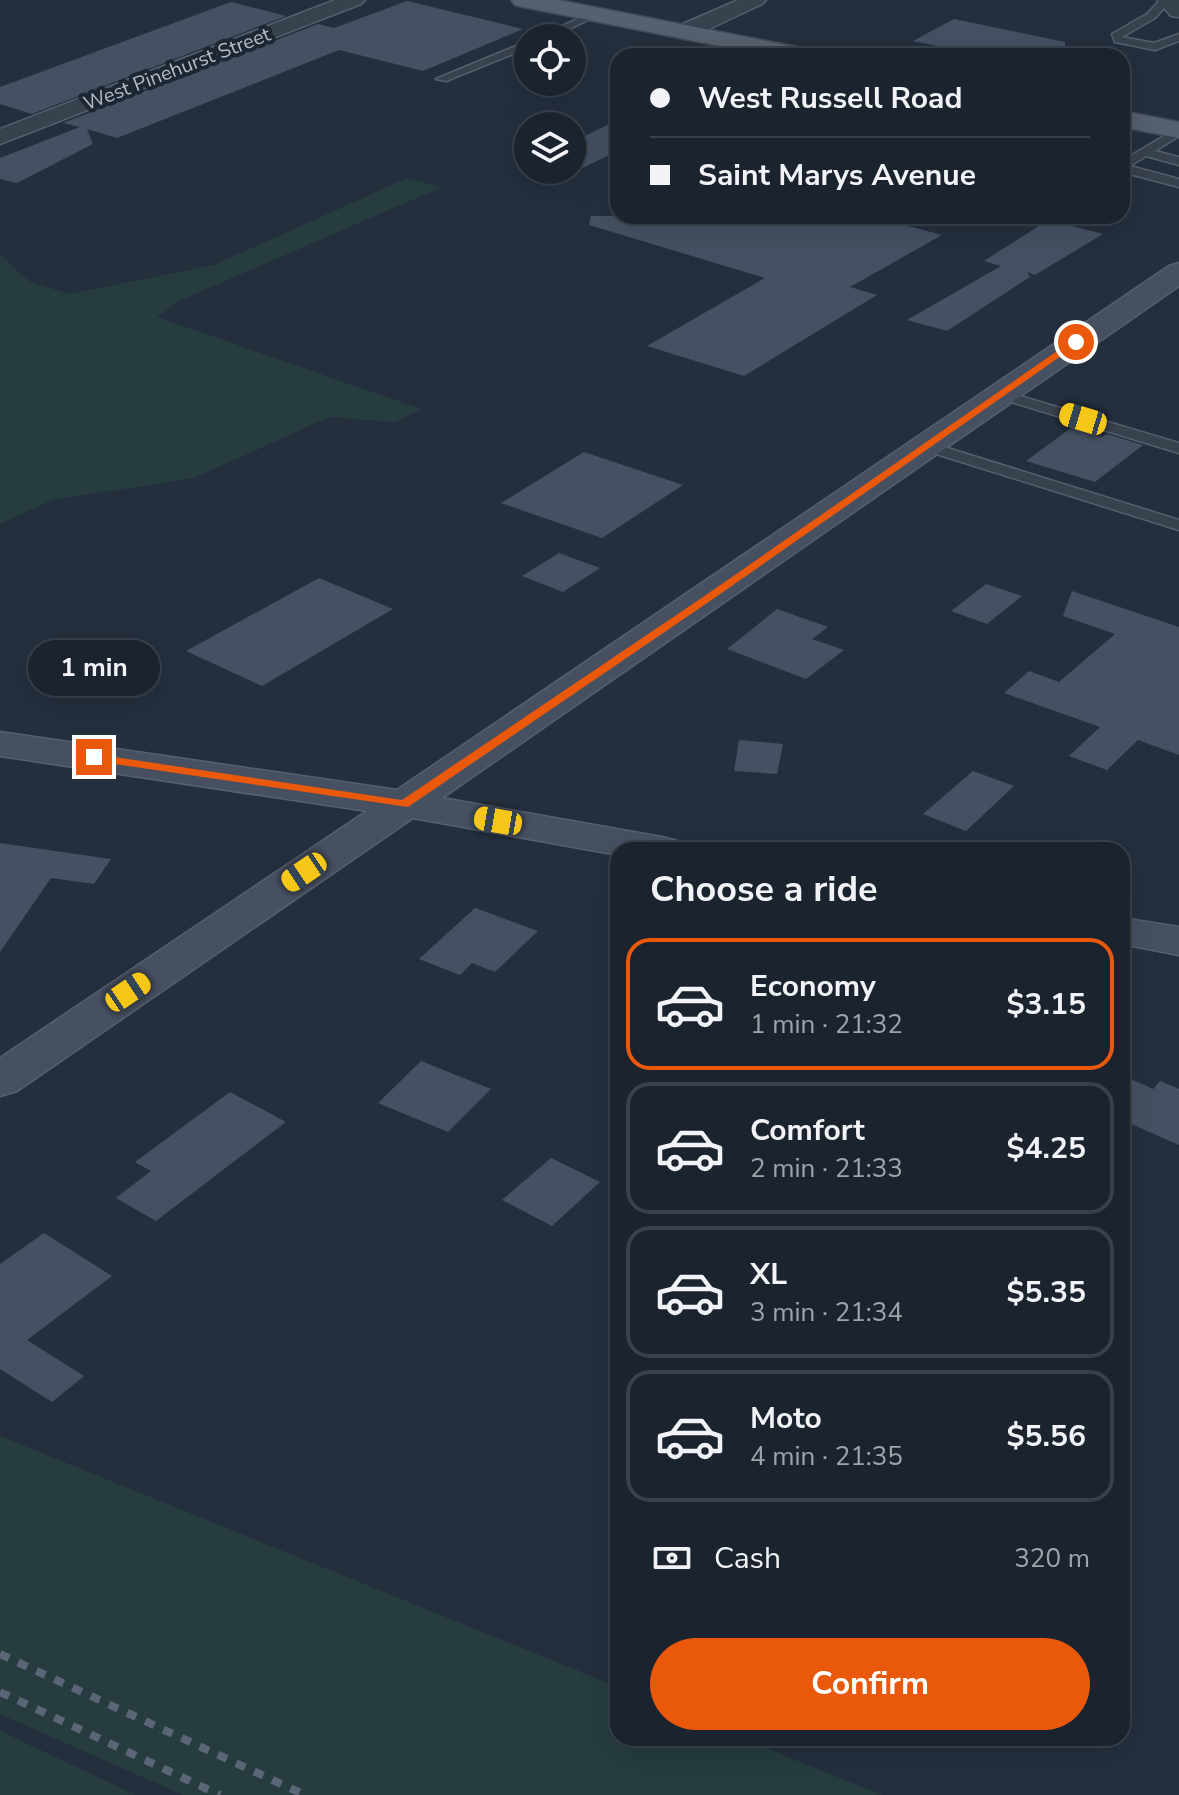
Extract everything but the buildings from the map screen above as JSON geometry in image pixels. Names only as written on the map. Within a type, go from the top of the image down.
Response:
[{"type":"main road","points":[[523,0],[766,48]]},
{"type":"main road","points":[[1130,123],[1179,130]]},
{"type":"main road","points":[[0,1080],[710,597],[1179,272]]},
{"type":"main road","points":[[0,744],[404,804],[617,842]]},
{"type":"main road","points":[[1130,932],[1179,941]]},
{"type":"street","name":"West Pinehurst Street","points":[[0,137],[354,0]]},
{"type":"street","points":[[684,32],[755,0]]},
{"type":"lane","points":[[1172,4],[1116,36],[1119,40],[1155,47],[1179,37]]},
{"type":"lane","points":[[573,24],[596,14]]},
{"type":"lane","points":[[442,79],[514,50]]},
{"type":"lane","points":[[1130,162],[1179,130]]},
{"type":"lane","points":[[1144,152],[1179,161]]},
{"type":"lane","points":[[1130,169],[1179,183]]},
{"type":"lane","points":[[1000,394],[1179,448]]},
{"type":"lane","points":[[925,446],[1179,525]]},
{"type":"green space","points":[[407,178],[442,187],[179,301],[157,317],[421,409],[395,422],[329,417],[194,478],[52,500],[0,524],[0,255],[30,282],[70,294],[214,265]]},
{"type":"green space","points":[[0,1436],[610,1684],[610,1746],[762,1746],[882,1795],[183,1795],[0,1714]]},
{"type":"green space","points":[[0,1731],[136,1795],[0,1795]]},
{"type":"railway","points":[[0,1654],[305,1795]]},
{"type":"railway","points":[[0,1692],[220,1795]]},
{"type":"route","points":[[94,757],[404,804],[710,597],[1076,342]]}]
